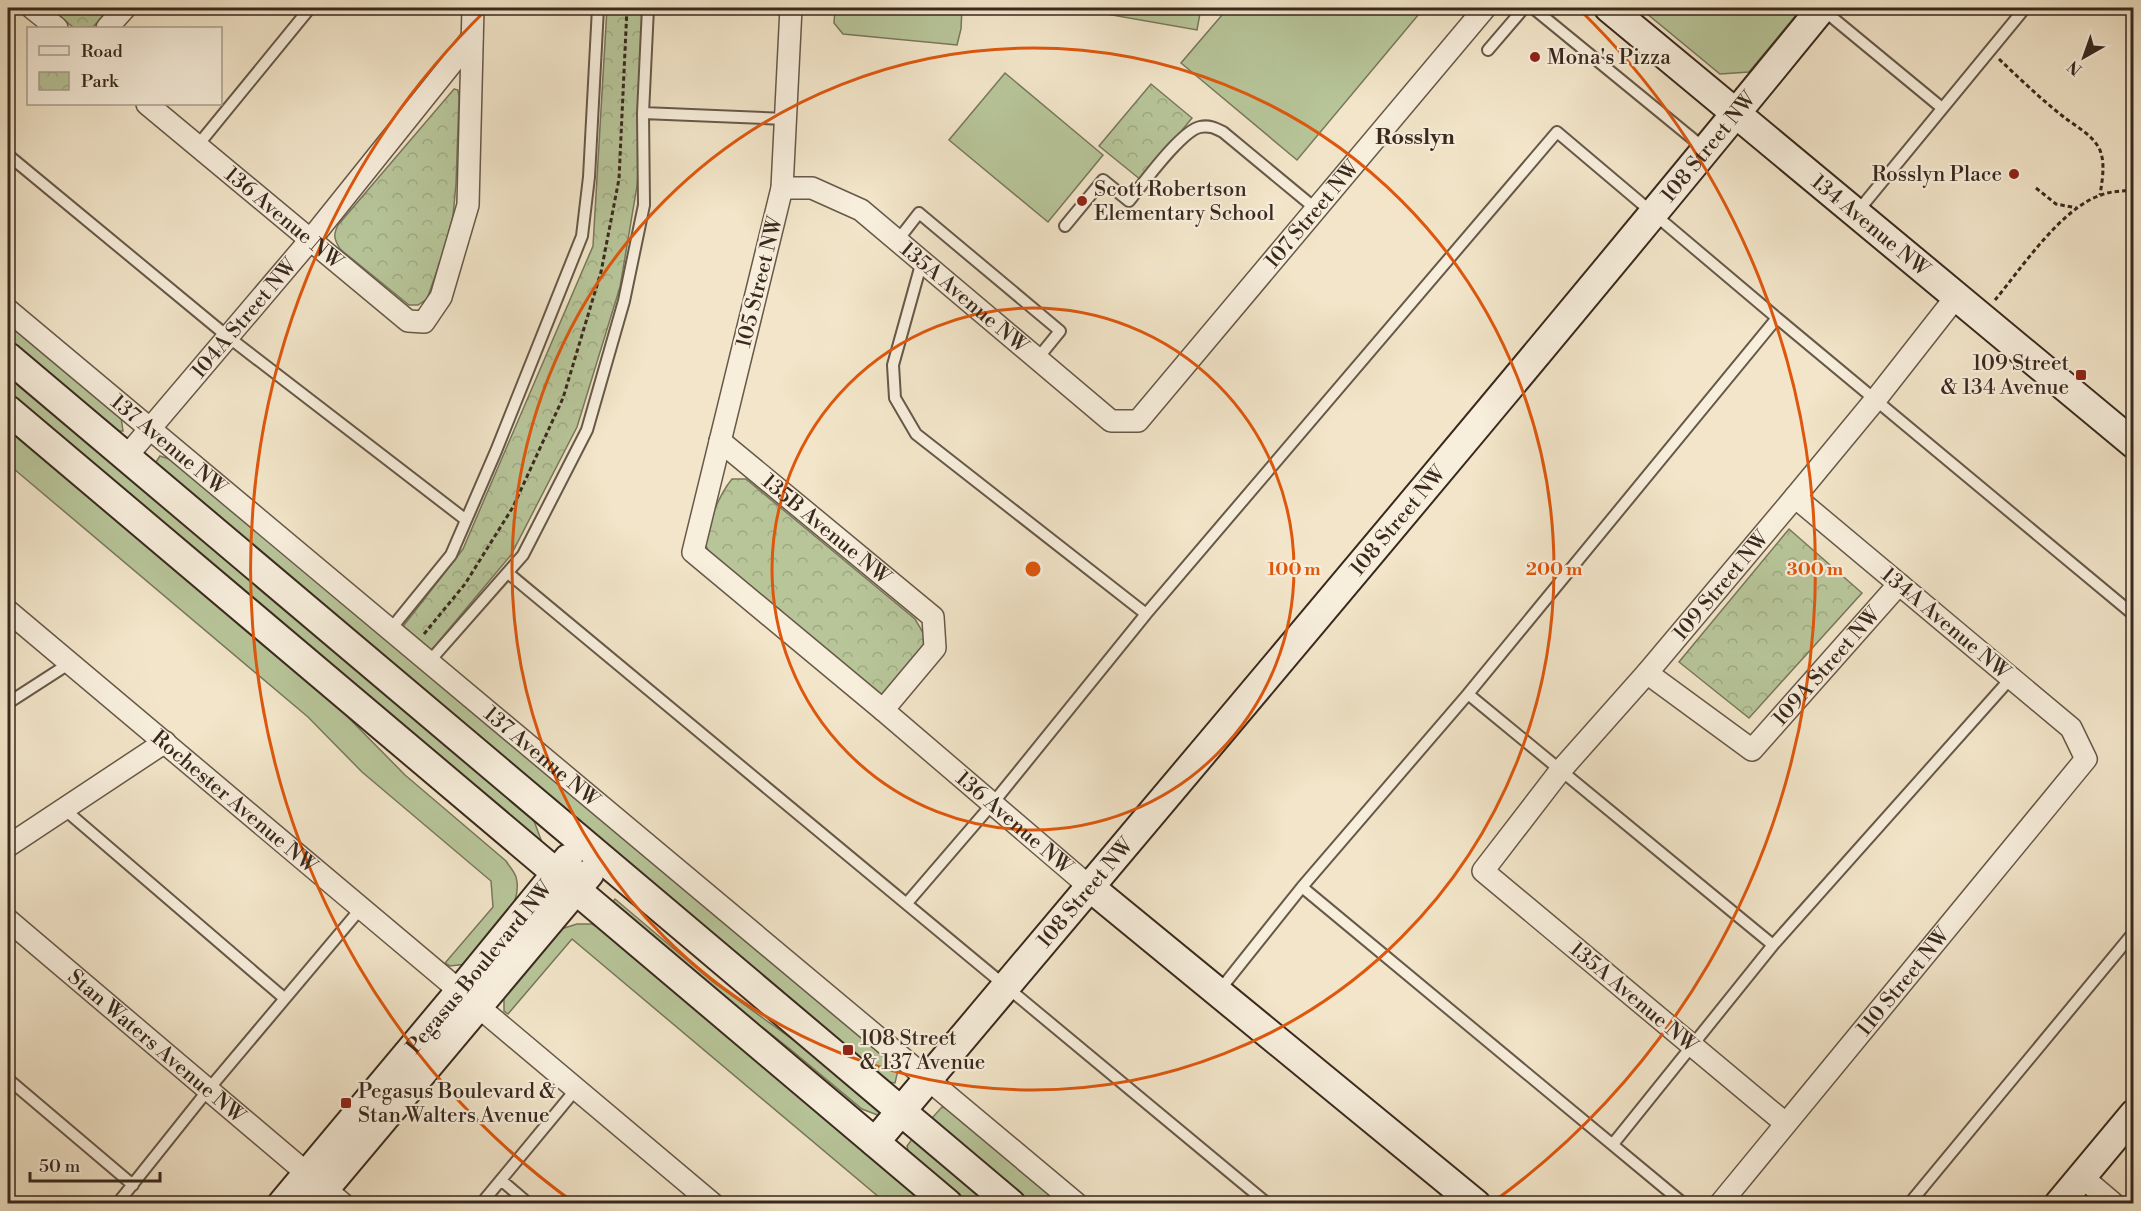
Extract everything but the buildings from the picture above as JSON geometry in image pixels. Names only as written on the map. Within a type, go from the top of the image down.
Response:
[{"type":"street","points":[[32,8],[56,27]]},
{"type":"street","points":[[108,27],[125,8]]},
{"type":"street","points":[[472,38],[473,8]]},
{"type":"street","name":"105 Street NW","points":[[693,552],[782,188],[791,8]]},
{"type":"street","name":"107 Street NW","points":[[1138,422],[1485,8]]},
{"type":"street","name":"134 Avenue NW","points":[[1609,8],[2133,444]]},
{"type":"street","name":"108 Street NW","points":[[875,1142],[1091,888],[1822,8]]},
{"type":"street","name":"136 Avenue NW","points":[[148,105],[408,321],[424,322],[441,297],[468,205],[472,38]]},
{"type":"street","name":"104A Street NW","points":[[126,457],[311,239],[472,38]]},
{"type":"street","name":"135A Avenue NW","points":[[782,188],[812,188],[861,210],[1111,421],[1138,422]]},
{"type":"street","name":"109 Street NW","points":[[1483,871],[1560,771],[1647,673],[1795,497],[1956,297]]},
{"type":"street","name":"137 Avenue NW","points":[[8,310],[1077,1203]]},
{"type":"street","name":"137 Avenue NW","points":[[8,357],[1011,1203]]},
{"type":"street","points":[[8,410],[948,1203]]},
{"type":"street","name":"135B Avenue NW","points":[[720,441],[933,617],[935,648],[883,710]]},
{"type":"street","name":"134A Avenue NW","points":[[1795,497],[2071,728],[2086,759]]},
{"type":"street","name":"136 Avenue NW","points":[[693,552],[883,710],[1091,888],[1476,1203]]},
{"type":"street","name":"109A Street NW","points":[[1647,673],[1752,750],[1899,584]]},
{"type":"street","name":"Rochester Avenue NW","points":[[8,611],[713,1203]]},
{"type":"street","points":[[8,846],[165,742]]},
{"type":"street","name":"110 Street NW","points":[[1720,1203],[2086,759]]},
{"type":"street","name":"Pegasus Boulevard NW","points":[[282,1203],[322,1192],[470,998],[592,851]]},
{"type":"street","name":"135A Avenue NW","points":[[1483,871],[1785,1123]]},
{"type":"street","name":"Stan Waters Avenue NW","points":[[8,920],[208,1090],[322,1192]]},
{"type":"street","points":[[2059,1203],[2133,1114]]},
{"type":"street","points":[[2081,1176],[2114,1203]]},
{"type":"lane","points":[[198,145],[310,8]]},
{"type":"lane","points":[[390,630],[451,555],[582,236],[590,177],[598,8]]},
{"type":"lane","points":[[428,663],[523,555],[587,430],[624,301],[644,205],[643,113],[648,8]]},
{"type":"lane","points":[[1488,50],[1524,8]]},
{"type":"lane","points":[[1533,8],[1706,149]]},
{"type":"lane","points":[[1822,8],[1942,108]]},
{"type":"lane","points":[[1856,213],[2025,8]]},
{"type":"lane","points":[[643,113],[785,119]]},
{"type":"lane","points":[[1065,226],[1103,180],[1129,201],[1184,136],[1201,126],[1212,127],[1223,132],[1316,209]]},
{"type":"lane","points":[[907,903],[993,803],[1146,614],[1557,132],[2133,615]]},
{"type":"lane","points":[[8,155],[227,336],[466,520]]},
{"type":"lane","points":[[898,240],[919,213],[1060,332],[1038,358]]},
{"type":"lane","points":[[922,260],[893,365],[895,398],[916,434],[1146,614]]},
{"type":"lane","points":[[1219,991],[1302,887],[1468,694],[1777,318]]},
{"type":"lane","points":[[508,573],[1268,1203]]},
{"type":"lane","points":[[8,703],[70,663]]},
{"type":"lane","points":[[1613,1144],[1773,945],[2011,678]]},
{"type":"lane","points":[[1468,694],[1773,945]]},
{"type":"lane","points":[[64,809],[284,998]]},
{"type":"lane","points":[[1302,887],[1684,1203]]},
{"type":"lane","points":[[117,1203],[284,998],[362,907]]},
{"type":"lane","points":[[1909,1203],[2133,932]]},
{"type":"lane","points":[[8,1079],[133,1185]]},
{"type":"lane","points":[[481,1203],[577,1088]]},
{"type":"lane","points":[[501,1180],[529,1203]]},
{"type":"path","points":[[412,649],[465,584],[513,507],[563,398],[601,272],[619,179],[627,8]]},
{"type":"path","points":[[1989,51],[2094,142],[2101,153],[2103,176],[2100,195]]},
{"type":"path","points":[[2036,188],[2056,204],[2077,208]]},
{"type":"path","points":[[1981,318],[2055,227],[2077,208],[2100,195],[2133,190]]},
{"type":"path","points":[[2127,191],[2132,220],[2133,254]]},
{"type":"green space","points":[[50,8],[110,8],[93,27],[73,27]]},
{"type":"green space","points":[[607,8],[650,8],[637,186],[620,287],[577,427],[511,555],[429,653],[401,629],[463,549],[593,246]]},
{"type":"green space","points":[[835,8],[962,8],[961,29],[957,45],[843,34],[834,23]]},
{"type":"green space","points":[[1079,8],[1201,8],[1197,30]]},
{"type":"green space","points":[[1228,8],[1424,8],[1297,160],[1181,63]]},
{"type":"green space","points":[[1640,8],[1802,8],[1749,72],[1720,74]]},
{"type":"green space","points":[[1005,73],[1103,155],[1048,222],[949,140]]},
{"type":"green space","points":[[1151,84],[1192,118],[1141,180],[1099,146]]},
{"type":"green space","points":[[454,89],[458,90],[459,97],[453,216],[446,245],[427,299],[418,305],[409,305],[340,249],[335,240],[335,232],[338,225]]},
{"type":"green space","points":[[8,320],[121,417],[123,431],[117,431],[8,345]]},
{"type":"green space","points":[[8,376],[521,808],[534,821],[543,845],[8,401]]},
{"type":"green space","points":[[8,427],[335,704],[405,775],[506,861],[516,877],[515,901],[502,924],[467,964],[450,966],[445,963],[493,907],[491,881],[362,772],[308,717],[8,464]]},
{"type":"green space","points":[[160,456],[175,461],[891,1060],[898,1070],[895,1083],[888,1082],[157,468],[156,462]]},
{"type":"green space","points":[[732,479],[746,479],[915,619],[925,636],[922,657],[885,696],[875,693],[716,561],[706,545],[706,538],[718,501]]},
{"type":"green space","points":[[1789,529],[1862,593],[1749,718],[1679,662]]},
{"type":"green space","points":[[615,899],[713,982],[817,1057],[882,1111],[880,1116],[862,1109],[790,1049],[609,907]]},
{"type":"green space","points":[[577,924],[592,924],[607,932],[929,1203],[886,1203],[572,939],[508,1014],[504,1011],[504,994],[561,929]]},
{"type":"green space","points":[[942,1107],[951,1110],[1063,1203],[1026,1203],[939,1130],[932,1118]]},
{"type":"green space","points":[[913,1138],[991,1203],[961,1203],[909,1155],[907,1146]]},
{"type":"place","name":"Mona's Pizza","points":[[1535,57]]},
{"type":"place","name":"Rosslyn Place","points":[[2014,174]]},
{"type":"place","name":"Scott Robertson Elementary School","points":[[1082,201]]},
{"type":"place","name":"109 Street & 134 Avenue","points":[[2081,375]]},
{"type":"place","name":"108 Street & 137 Avenue","points":[[848,1050]]},
{"type":"place","name":"Pegasus Boulevard & Stan Walters Avenue","points":[[346,1103]]},
{"type":"district","name":"Rosslyn","points":[[1415,136]]}]
